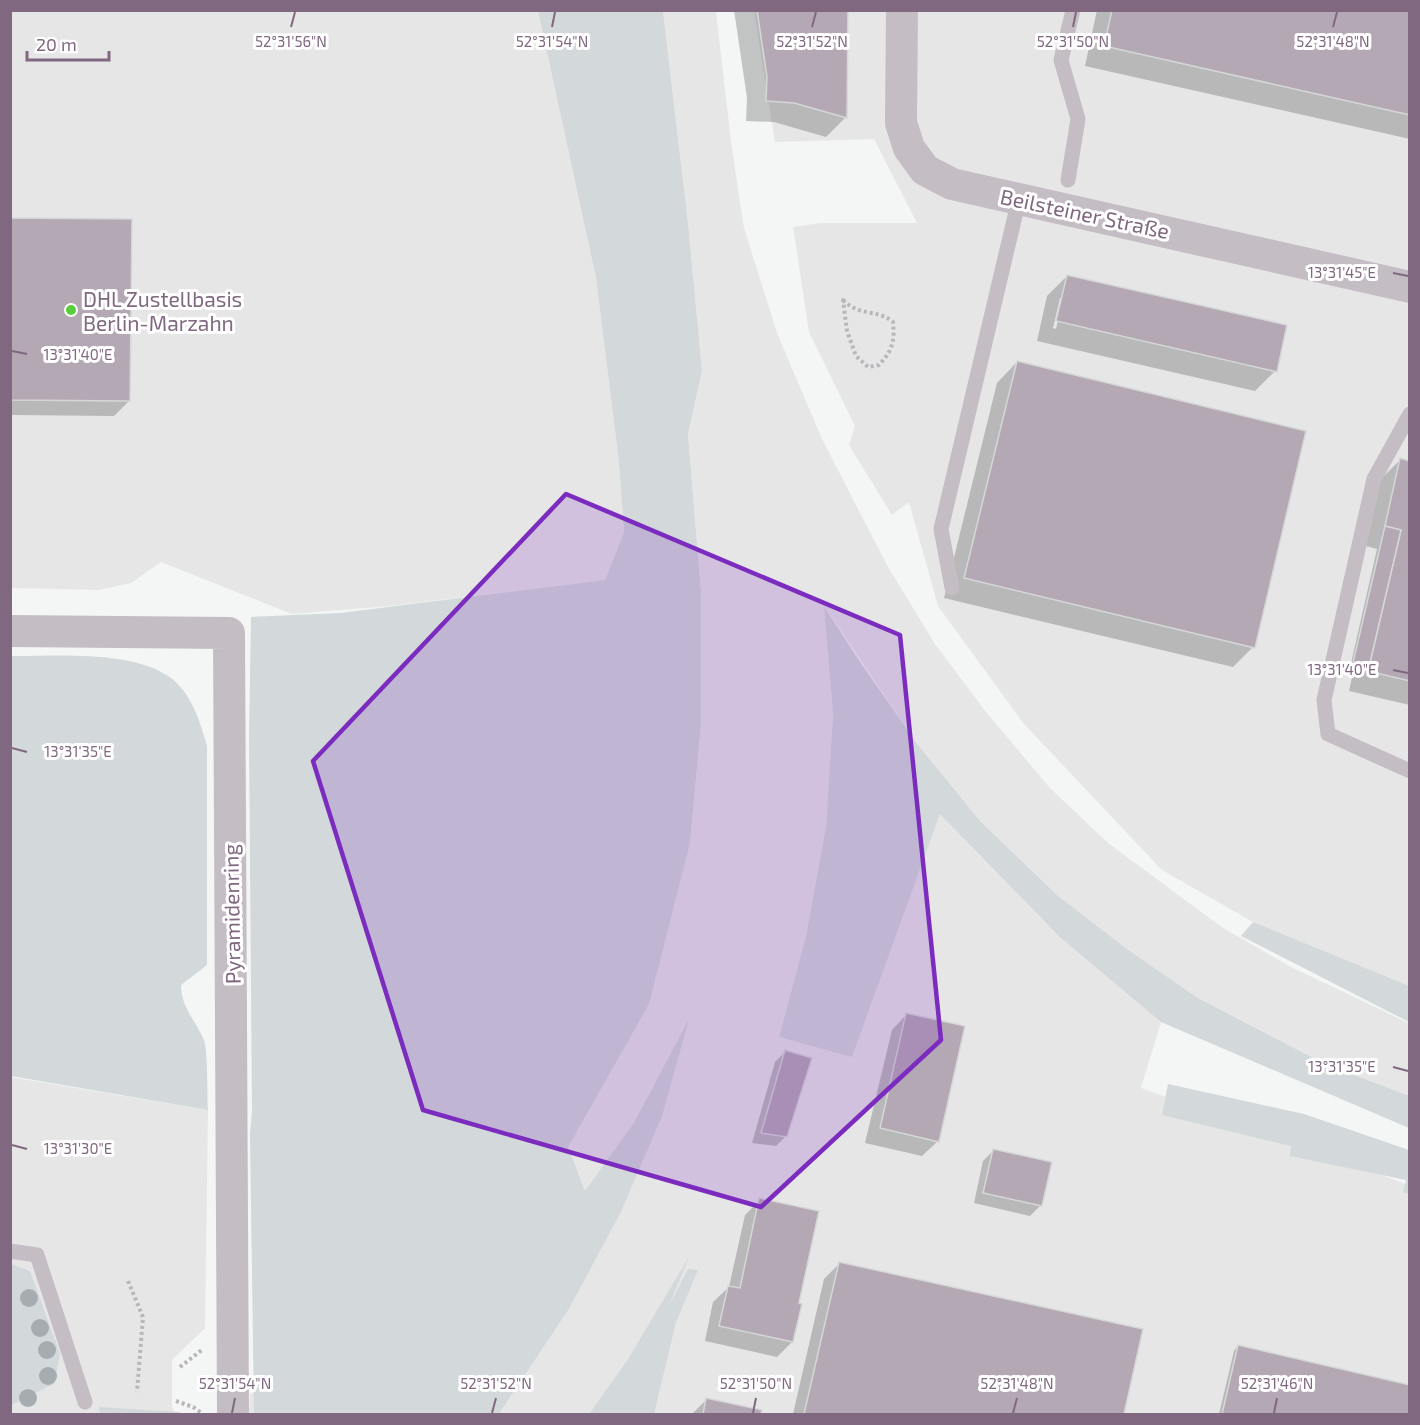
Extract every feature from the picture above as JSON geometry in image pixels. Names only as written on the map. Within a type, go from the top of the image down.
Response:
[{"type":"street","name":"Beilsteiner Straße","points":[[902,10],[901,123],[909,148],[925,170],[952,184],[1410,287]]},
{"type":"street","name":"Pyramidenring","points":[[10,631],[230,633],[233,1414]]},
{"type":"lane","points":[[1068,180],[1078,119],[1061,60],[1073,10]]},
{"type":"lane","points":[[952,588],[941,529],[1019,199]]},
{"type":"lane","points":[[1410,414],[1374,479],[1324,700],[1328,734],[1410,771]]},
{"type":"lane","points":[[10,1251],[37,1255],[85,1402]]},
{"type":"path","points":[[843,300],[850,308],[886,316],[893,322],[894,335],[890,353],[879,365],[868,367],[856,356],[847,331],[843,300]]},
{"type":"path","points":[[128,1281],[143,1317],[137,1392]]},
{"type":"path","points":[[180,1367],[209,1342]]},
{"type":"path","points":[[176,1401],[204,1414]]},
{"type":"highlighted area","points":[[566,494],[900,635],[941,1040],[761,1207],[423,1110],[313,761]]},
{"type":"shaded area","points":[[11,11],[538,11],[596,278],[619,463],[624,532],[605,580],[391,606],[292,614],[161,562],[131,583],[99,590],[11,588]]},
{"type":"shaded area","points":[[538,11],[663,11],[688,223],[702,371],[688,434],[701,592],[701,725],[690,843],[649,1004],[568,1147],[585,1191],[635,1121],[689,1019],[662,1116],[620,1214],[569,1309],[499,1414],[254,1414],[250,1133],[252,1111],[249,736],[251,617],[340,613],[605,580],[624,532],[619,463],[596,278]]},
{"type":"shaded area","points":[[663,11],[716,11],[731,142],[744,228],[777,333],[822,439],[888,567],[935,644],[986,712],[1050,788],[1108,843],[1223,928],[1291,967],[1409,1023],[1409,1097],[1323,1063],[1198,998],[1127,949],[1057,895],[981,822],[918,745],[825,607],[833,713],[826,827],[806,936],[779,1037],[852,1056],[940,813],[1161,1022],[1141,1088],[1409,1185],[1409,1414],[622,1414],[628,1359],[589,1414],[499,1414],[569,1309],[620,1214],[635,1121],[585,1192],[317,1414],[249,1414],[250,1394],[315,1359],[690,843],[701,725],[701,592],[688,434],[702,371],[688,223]]},
{"type":"shaded area","points":[[754,11],[1409,11],[1409,992],[1253,922],[1162,870],[1024,724],[938,606],[909,502],[892,515],[849,445],[855,426],[809,332],[793,227],[820,223],[917,223],[874,139],[775,142]]},
{"type":"shaded area","points":[[824,606],[918,745],[981,822],[1057,895],[1127,949],[1198,998],[1323,1063],[1409,1096],[1409,1128],[1161,1022],[1061,938],[940,814],[852,1057],[779,1037],[806,936],[826,827],[833,713]]},
{"type":"shaded area","points":[[10,656],[92,656],[134,662],[152,668],[176,682],[194,707],[207,746],[207,965],[181,985],[183,1001],[204,1040],[208,1110],[11,1076]]},
{"type":"shaded area","points":[[1253,922],[1409,986],[1409,1022],[1241,936]]},
{"type":"shaded area","points":[[10,1077],[208,1110],[205,1328],[172,1360],[172,1407],[175,1414],[11,1414]]},
{"type":"shaded area","points":[[1168,1084],[1304,1114],[1409,1150],[1409,1194],[1403,1192],[1406,1180],[1290,1156],[1291,1146],[1162,1115]]},
{"type":"shaded area","points":[[689,1257],[668,1308],[688,1269],[698,1270],[676,1322],[654,1414],[589,1414],[628,1359]]},
{"type":"shaded area","points":[[11,1264],[30,1271],[60,1354],[54,1384],[11,1405]]},
{"type":"shaded area","points":[[99,1407],[179,1412],[183,1414],[100,1414]]},
{"type":"building","points":[[757,10],[848,10],[847,118],[794,103],[766,101],[767,77]]},
{"type":"building","points":[[1112,10],[1410,10],[1410,115],[1104,46]]},
{"type":"building","name":"DHL Zustellbasis Berlin-Marzahn","points":[[10,218],[132,219],[130,401],[10,400]]},
{"type":"building","points":[[1067,275],[1287,325],[1277,372],[1056,321]]},
{"type":"building","points":[[1017,361],[1306,431],[1255,648],[964,578]]},
{"type":"building","points":[[1400,458],[1410,461],[1410,681],[1368,671],[1401,530],[1385,526]]},
{"type":"building","points":[[1385,526],[1401,530],[1368,671],[1352,667]]},
{"type":"building","points":[[906,1013],[965,1026],[939,1142],[880,1128]]},
{"type":"building","points":[[785,1050],[812,1058],[787,1137],[761,1133]]},
{"type":"building","points":[[993,1149],[1052,1162],[1042,1206],[983,1193]]},
{"type":"building","points":[[759,1198],[819,1211],[793,1342],[719,1326],[728,1286],[740,1288]]},
{"type":"building","points":[[839,1262],[1143,1329],[1124,1414],[804,1414]]},
{"type":"building","points":[[1238,1345],[1410,1385],[1410,1414],[1222,1414]]},
{"type":"building","points":[[706,1398],[762,1410],[761,1414],[703,1414]]},
{"type":"place","name":"DHL Zustellbasis Berlin-Marzahn","points":[[71,310]]}]
